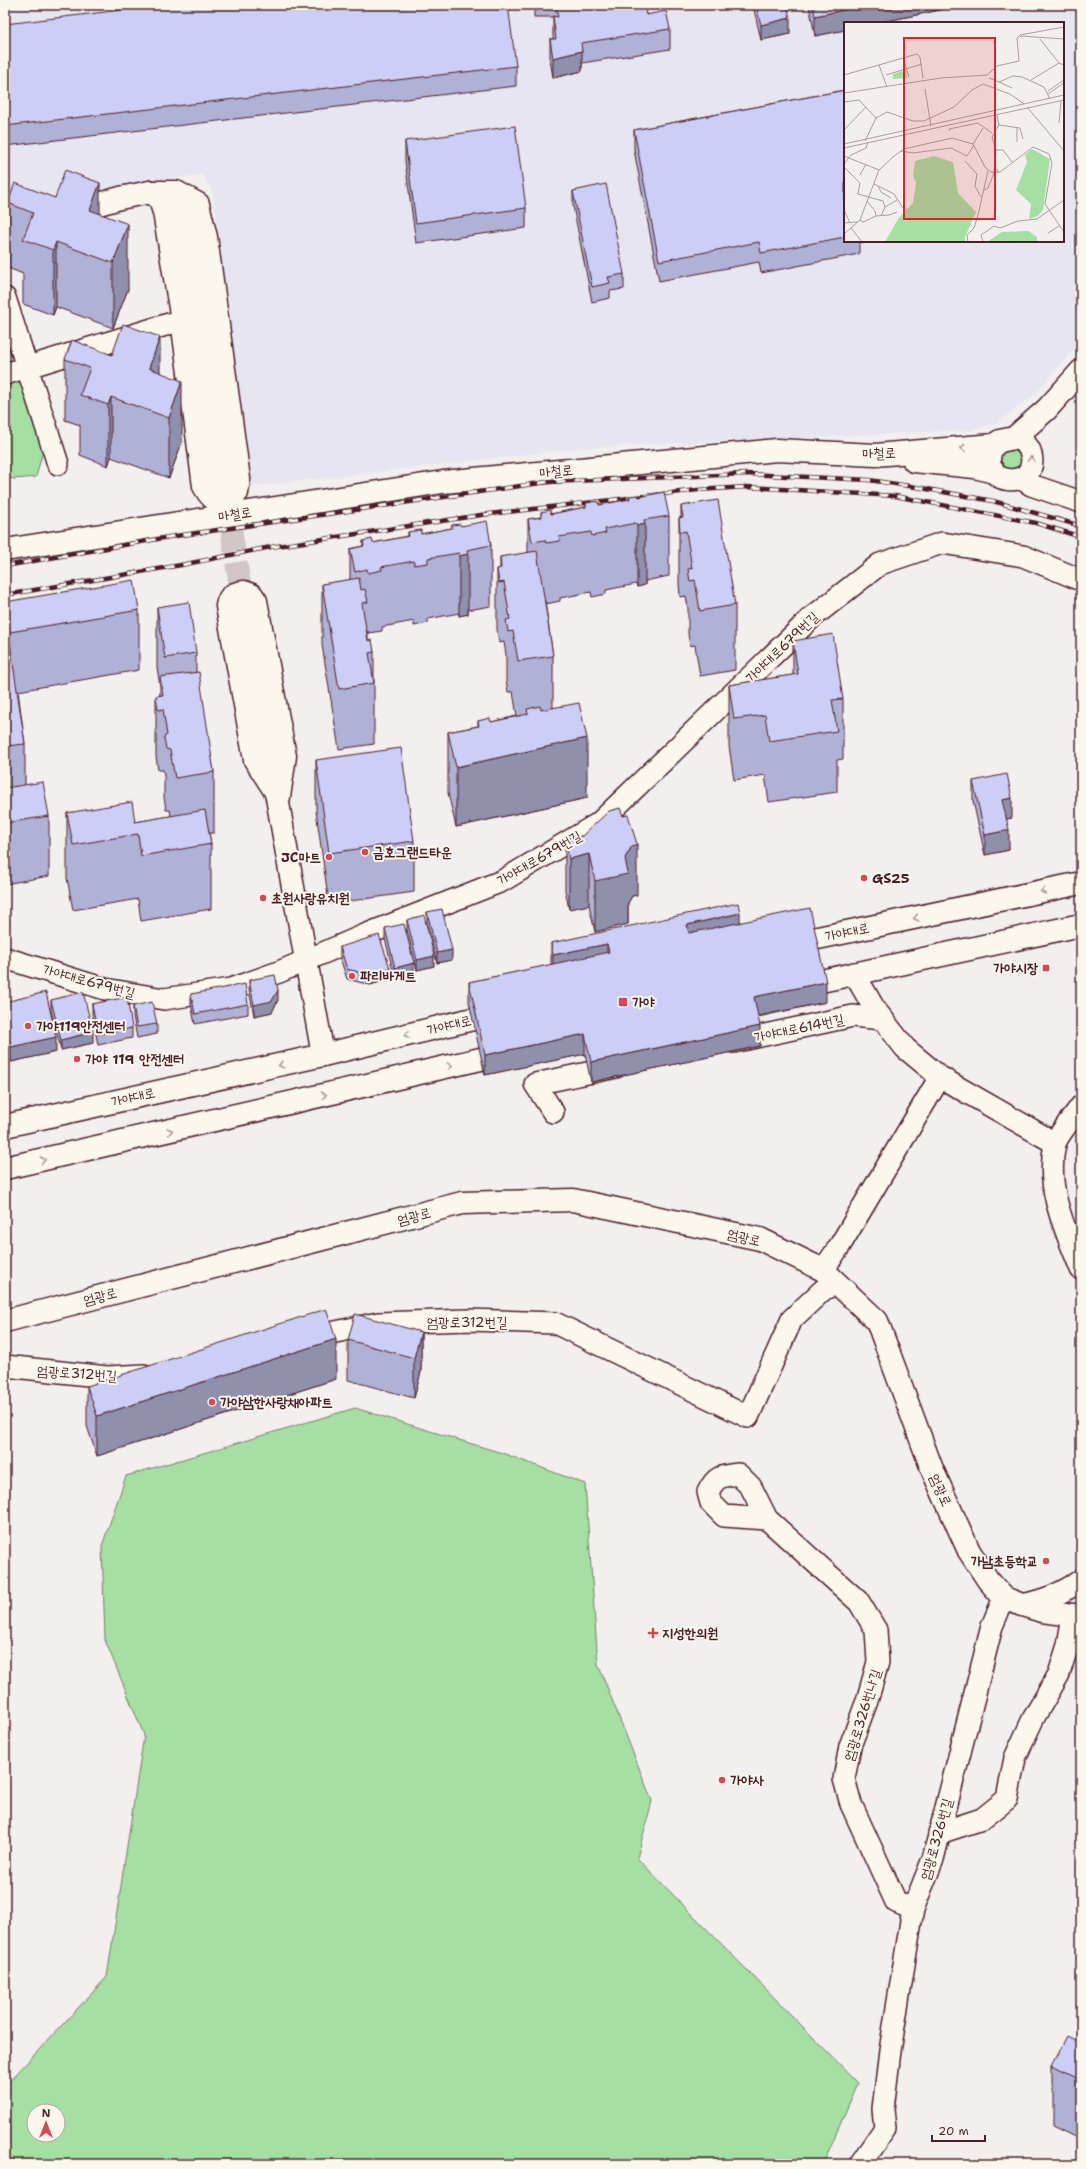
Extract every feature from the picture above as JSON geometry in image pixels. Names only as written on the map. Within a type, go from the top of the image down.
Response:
[{"type":"main road","points":[[51,217],[120,198],[150,192],[176,192],[198,204],[206,238],[199,317],[204,486],[210,496],[221,501],[237,493],[239,479],[199,317],[160,200],[150,192]]},
{"type":"main road","points":[[1004,442],[1047,409],[1081,371]]},
{"type":"main road","name":"마철로","points":[[5,550],[227,499],[443,482],[777,450],[875,455],[1004,442]]},
{"type":"main road","points":[[875,455],[909,461],[975,467],[994,472]]},
{"type":"main road","points":[[244,592],[252,595],[256,602],[285,756],[279,797],[256,760],[227,606],[228,599],[234,593],[244,592]]},
{"type":"main road","points":[[244,613],[279,797],[323,1055]]},
{"type":"main road","name":"가야대로","points":[[769,948],[1081,883]]},
{"type":"main road","points":[[778,991],[854,973],[1081,925]]},
{"type":"main road","name":"가야대로","points":[[5,1126],[323,1055],[523,1007]]},
{"type":"main road","points":[[5,1168],[534,1047]]},
{"type":"main road","name":"엄광로","points":[[5,1321],[462,1203],[573,1200],[760,1239],[830,1277],[876,1321],[932,1470],[969,1551],[988,1580],[1013,1601]]},
{"type":"main road","points":[[1013,1601],[1042,1611],[1077,1616]]},
{"type":"street","points":[[5,298],[58,464]]},
{"type":"street","points":[[5,374],[199,317]]},
{"type":"street","points":[[1004,442],[1026,445],[1031,451],[1031,467],[1020,478],[1006,480],[994,472],[990,459],[1004,442]]},
{"type":"street","points":[[1020,478],[1031,485],[1081,502]]},
{"type":"street","name":"가야대로679번길","points":[[5,958],[105,989],[164,999],[231,989],[306,961],[365,935],[502,881],[599,823],[810,619],[880,564],[942,543],[1023,556],[1081,580]]},
{"type":"street","points":[[854,973],[874,1008],[905,1048],[940,1077],[1055,1143]]},
{"type":"street","name":"가야대로614번길","points":[[711,1046],[853,1016],[883,1020]]},
{"type":"street","points":[[553,1112],[535,1084],[637,1062]]},
{"type":"street","points":[[830,1277],[839,1247],[940,1077]]},
{"type":"street","points":[[1081,1106],[1055,1143],[1053,1188],[1062,1220],[1081,1269]]},
{"type":"street","name":"엄광로312번길","points":[[291,1342],[378,1323],[469,1320],[555,1323],[748,1417],[792,1319],[823,1290],[830,1277]]},
{"type":"street","name":"엄광로312번길","points":[[5,1366],[107,1377],[165,1373]]},
{"type":"street","name":"엄광로326번나길","points":[[767,1519],[724,1516],[711,1504],[708,1492],[713,1483],[721,1476],[738,1474],[751,1487],[767,1519],[859,1602],[876,1630],[878,1662],[867,1702],[850,1746],[844,1779],[851,1804],[896,1902],[913,1910]]},
{"type":"street","points":[[1013,1601],[1046,1600],[1066,1591],[1081,1580]]},
{"type":"street","name":"엄광로326번길","points":[[860,2164],[885,2128],[883,2109],[900,1980],[913,1910],[933,1859],[992,1626],[1013,1601]]},
{"type":"street","points":[[939,1833],[982,1819],[1007,1799],[1015,1758],[1033,1719],[1059,1674],[1077,1616]]},
{"type":"shaded area","points":[[5,5],[1081,5],[1081,341],[1038,391],[997,423],[971,430],[590,447],[249,487],[213,192],[203,175],[155,181],[5,215]]},
{"type":"green space","points":[[24,378],[45,443],[36,477],[14,479],[5,477],[5,384]]},
{"type":"green space","points":[[1019,446],[1023,467],[1003,472],[998,450]]},
{"type":"green space","points":[[355,1408],[505,1454],[585,1484],[598,1664],[652,1801],[637,1858],[858,2083],[823,2164],[5,2164],[5,2086],[107,1977],[144,1735],[105,1640],[102,1546],[126,1476]]},
{"type":"building","points":[[164,5],[508,5],[516,66],[5,126],[5,24]]},
{"type":"building","points":[[556,5],[625,5],[626,7],[644,5],[646,15],[666,11],[670,29],[581,43],[582,51],[553,58],[550,39],[556,39],[553,16],[558,17]]},
{"type":"building","points":[[756,5],[787,5],[790,18],[761,25]]},
{"type":"building","points":[[813,5],[867,5],[815,16]]},
{"type":"building","points":[[844,90],[844,237],[761,253],[759,242],[659,261],[634,130]]},
{"type":"building","points":[[515,126],[526,208],[416,223],[405,141]]},
{"type":"building","points":[[65,170],[100,183],[90,210],[128,224],[113,263],[56,242],[53,250],[23,239],[33,213],[8,203],[15,183],[55,198]]},
{"type":"building","points":[[606,184],[624,274],[608,277],[610,283],[592,287],[573,191]]},
{"type":"building","points":[[123,324],[160,337],[149,368],[182,381],[169,418],[111,397],[108,405],[80,395],[90,368],[65,359],[72,340],[112,355]]},
{"type":"building","points":[[664,492],[669,516],[644,520],[645,524],[637,526],[636,523],[605,529],[606,533],[592,536],[591,532],[559,537],[560,541],[546,543],[545,540],[532,542],[528,519],[542,517],[541,512],[550,510],[551,514],[586,507],[586,503],[598,501],[599,505],[630,499],[629,496],[638,495],[639,497]]},
{"type":"building","points":[[718,500],[735,605],[700,611],[695,580],[690,581],[688,569],[692,568],[686,531],[680,532],[679,518],[683,517],[681,506]]},
{"type":"building","points":[[487,521],[491,545],[467,550],[468,554],[459,556],[459,553],[428,558],[428,563],[414,565],[414,561],[381,567],[382,570],[368,573],[367,569],[355,572],[350,549],[364,546],[363,541],[372,539],[373,543],[409,536],[408,532],[421,530],[421,534],[452,528],[452,525],[460,524],[461,526]]},
{"type":"building","points":[[537,551],[553,656],[518,661],[513,631],[508,632],[506,620],[510,619],[504,582],[499,583],[497,569],[501,568],[500,557]]},
{"type":"building","points":[[359,578],[361,590],[365,589],[368,602],[362,603],[368,641],[372,640],[374,652],[369,653],[374,683],[339,689],[322,584]]},
{"type":"building","points":[[134,580],[139,610],[10,632],[5,602]]},
{"type":"building","points":[[189,602],[196,653],[165,658],[157,607]]},
{"type":"building","points":[[833,634],[843,699],[832,700],[837,731],[769,741],[765,715],[734,719],[729,685],[798,674],[793,641]]},
{"type":"building","points":[[10,643],[25,744],[5,746],[5,644]]},
{"type":"building","points":[[199,672],[214,772],[175,778],[170,750],[166,749],[164,737],[167,735],[163,709],[158,710],[156,696],[163,695],[160,677]]},
{"type":"building","points":[[579,703],[587,738],[456,767],[448,732],[479,726],[478,721],[490,718],[491,722],[528,714],[527,709],[540,706],[541,710]]},
{"type":"building","points":[[401,748],[414,841],[329,853],[316,760]]},
{"type":"building","points":[[1007,774],[1012,798],[1002,800],[1009,830],[985,835],[973,781]]},
{"type":"building","points":[[43,782],[49,816],[5,823],[5,788]]},
{"type":"building","points":[[132,802],[135,822],[205,810],[211,844],[141,856],[138,834],[73,845],[67,813]]},
{"type":"building","points":[[620,808],[623,816],[628,815],[637,844],[632,846],[625,858],[628,874],[595,881],[589,854],[569,859],[565,839],[582,836],[609,811]]},
{"type":"building","points":[[738,903],[740,913],[687,925],[689,933],[810,908],[826,982],[754,997],[760,1026],[591,1062],[585,1034],[485,1055],[469,982],[609,952],[607,944],[553,955],[551,943]]},
{"type":"building","points":[[442,909],[452,950],[437,953],[427,912]]},
{"type":"building","points":[[424,915],[434,956],[417,960],[407,920]]},
{"type":"building","points":[[404,924],[414,963],[395,968],[385,928]]},
{"type":"building","points":[[379,935],[390,968],[370,975],[347,969],[340,947]]},
{"type":"building","points":[[275,975],[278,990],[272,1001],[254,1005],[249,980]]},
{"type":"building","points":[[245,984],[248,1004],[195,1014],[191,994]]},
{"type":"building","name":"가야119안전센터","points":[[46,992],[56,1037],[11,1047],[5,1020],[5,1002]]},
{"type":"building","points":[[83,992],[93,1032],[61,1040],[51,1000]]},
{"type":"building","points":[[127,997],[132,1028],[98,1034],[92,1004]]},
{"type":"building","points":[[152,1002],[157,1024],[137,1027],[133,1006]]},
{"type":"building","points":[[326,1309],[336,1339],[97,1416],[87,1386]]},
{"type":"building","points":[[355,1314],[421,1332],[414,1358],[348,1340]]},
{"type":"building","points":[[1067,2036],[1081,2043],[1081,2079],[1052,2065]]},
{"type":"tunnel","points":[[226,497],[244,611]]},
{"type":"railway","points":[[5,566],[169,537],[547,482],[746,474],[869,480],[916,487],[993,501],[1081,526]]},
{"type":"railway","points":[[5,595],[181,565],[271,547],[481,515],[698,490],[747,487],[895,496],[1036,523],[1081,537]]},
{"type":"place","name":"금호그랜드타운","points":[[365,852]]},
{"type":"place","name":"JC마트","points":[[329,857]]},
{"type":"place","name":"GS25","points":[[864,878]]},
{"type":"place","name":"초원사랑유치원","points":[[263,898]]},
{"type":"place","name":"가야시장","points":[[1046,968]]},
{"type":"place","name":"파리바게트","points":[[352,976]]},
{"type":"place","name":"가야","points":[[623,1002]]},
{"type":"place","name":"가야119안전센터","points":[[28,1026]]},
{"type":"place","name":"가야 119 안전센터","points":[[77,1059]]},
{"type":"place","name":"가야삼한사랑채아파트","points":[[212,1402]]},
{"type":"place","name":"가남초등학교","points":[[1046,1561]]},
{"type":"place","name":"지성한의원","points":[[653,1633]]},
{"type":"place","name":"가야사","points":[[722,1780]]}]
